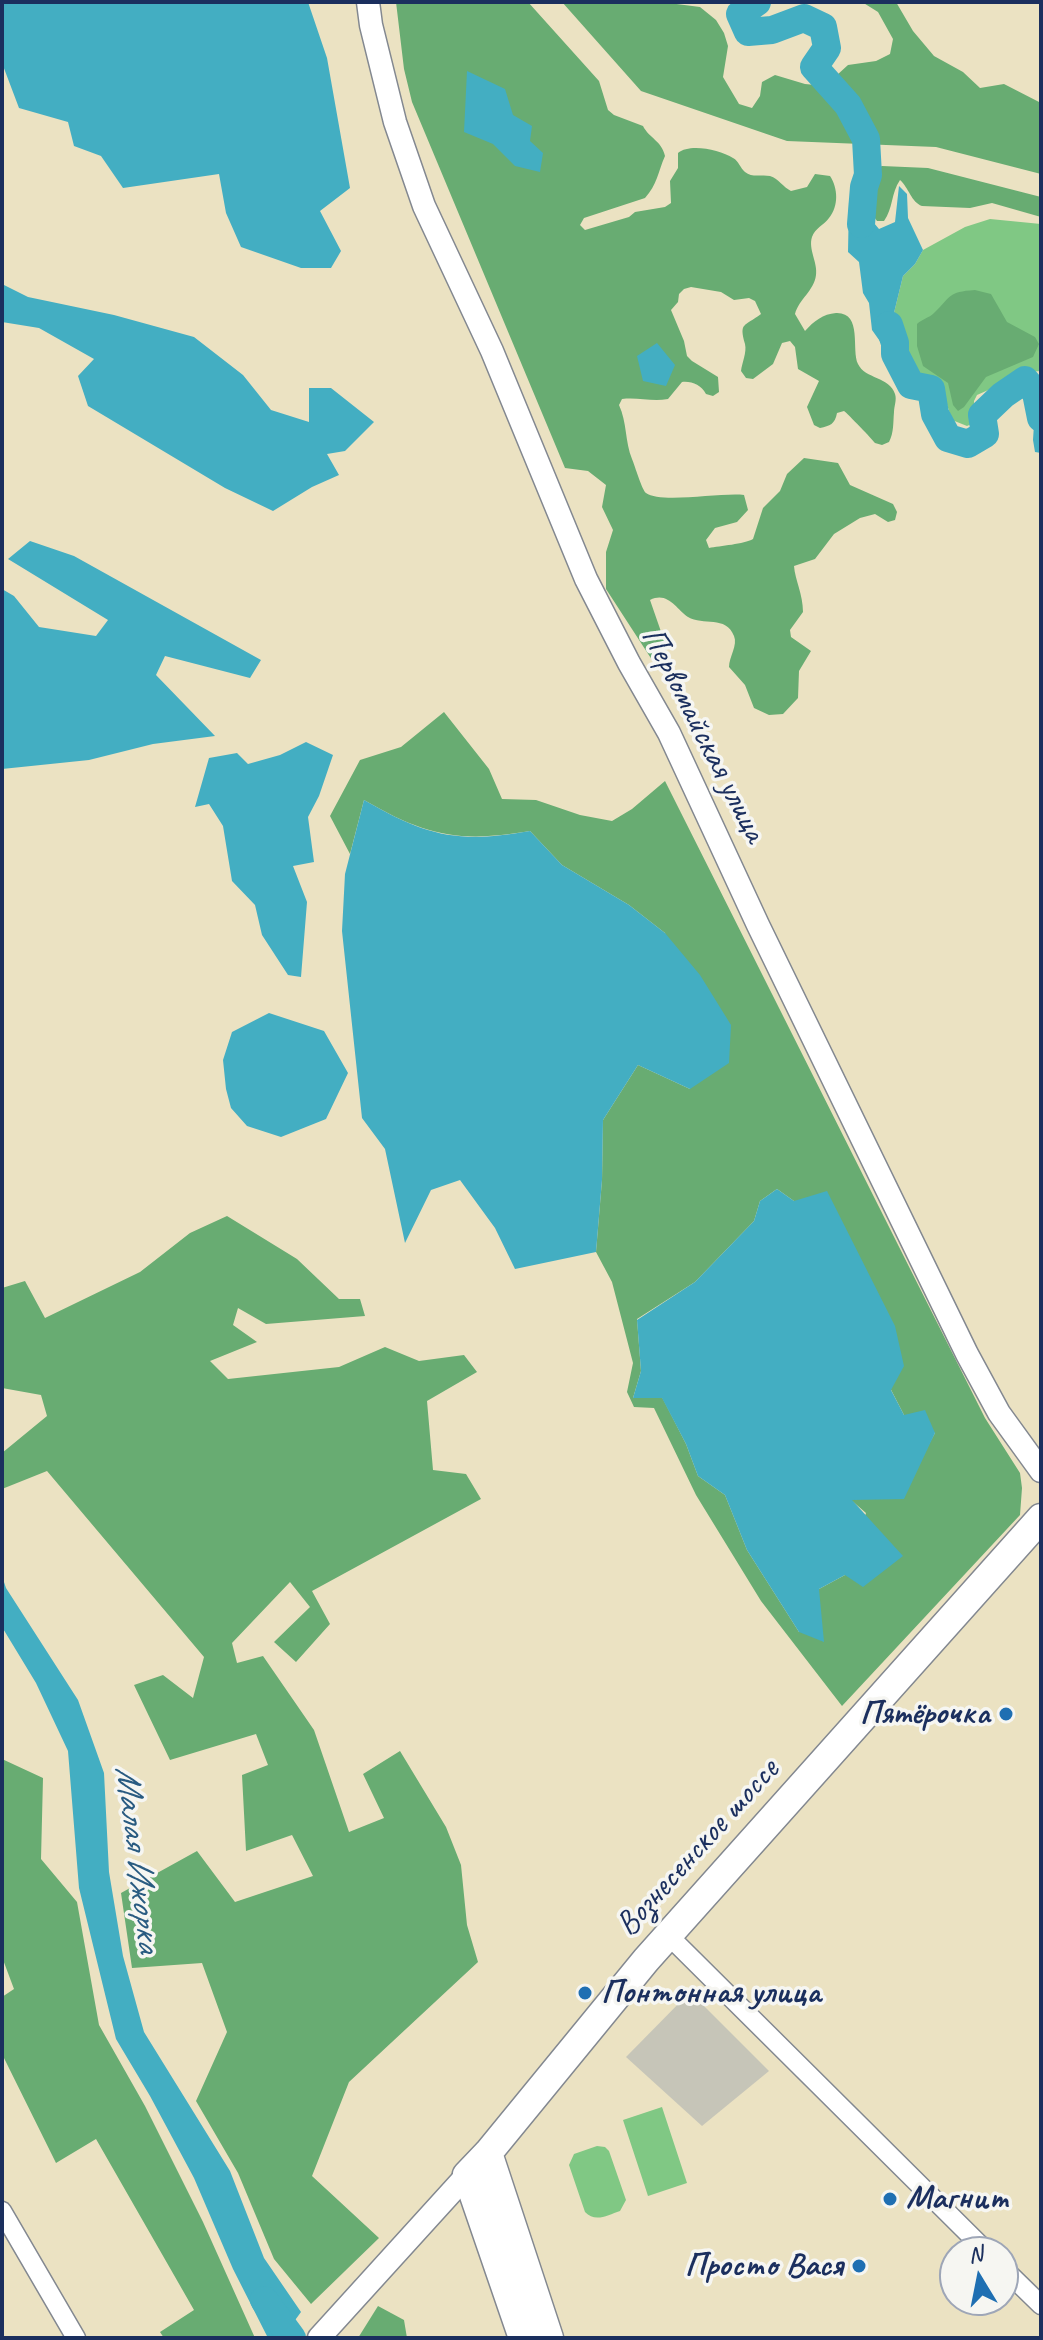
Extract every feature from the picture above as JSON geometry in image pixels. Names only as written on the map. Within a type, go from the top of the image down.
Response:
[{"type":"main road","name":"Вознесенское шоссе","points":[[467,2175],[668,1935],[1041,1518]]},
{"type":"main road","points":[[488,2153],[549,2338]]},
{"type":"main road","points":[[467,2175],[523,2338]]},
{"type":"street","name":"Первомайская улица","points":[[368,2],[395,122],[424,206],[492,351],[586,579],[669,733],[764,940],[967,1354],[999,1413],[1041,1471]]},
{"type":"street","points":[[668,1935],[971,2236]]},
{"type":"street","name":"Вознесенское шоссе","points":[[319,2338],[467,2175]]},
{"type":"street","points":[[2,2211],[76,2338]]},
{"type":"street","points":[[1019,2284],[1041,2305]]},
{"type":"shaded area","points":[[690,1992],[769,2071],[702,2126],[626,2057]]},
{"type":"green space","points":[[396,2],[528,2],[599,81],[608,110],[643,126],[658,143],[665,156],[655,183],[645,198],[584,218],[580,225],[585,230],[671,203],[670,181],[678,168],[678,153],[690,148],[727,155],[735,159],[748,174],[770,176],[791,191],[807,187],[815,174],[830,176],[833,181],[836,191],[834,208],[815,231],[811,242],[815,281],[795,314],[805,331],[827,315],[844,314],[850,319],[856,358],[861,369],[888,384],[895,394],[889,442],[882,445],[875,443],[844,411],[837,413],[829,425],[820,428],[814,425],[807,407],[819,381],[798,369],[795,347],[790,341],[782,343],[773,364],[753,379],[746,378],[741,371],[745,350],[743,328],[761,314],[755,301],[749,298],[734,300],[721,292],[691,287],[679,294],[678,302],[671,310],[687,356],[718,377],[719,392],[713,396],[706,394],[696,384],[682,382],[668,399],[622,399],[619,405],[630,452],[646,493],[665,498],[744,495],[748,510],[737,522],[715,528],[706,540],[709,548],[753,539],[763,508],[780,491],[787,474],[804,458],[838,463],[850,485],[893,504],[897,512],[895,520],[888,522],[875,514],[860,518],[834,534],[815,559],[794,566],[803,612],[790,630],[791,637],[811,651],[799,671],[798,698],[783,714],[769,715],[754,708],[745,685],[729,667],[735,640],[726,625],[694,620],[667,599],[650,600],[666,646],[666,655],[654,663],[606,589],[606,552],[613,530],[602,507],[606,485],[588,471],[565,468],[412,102],[404,69]]},
{"type":"green space","points":[[562,2],[661,2],[700,7],[716,20],[724,33],[728,46],[723,77],[739,104],[752,108],[760,96],[762,82],[775,75],[825,86],[848,65],[876,61],[890,54],[893,39],[878,12],[862,2],[896,2],[913,31],[934,56],[963,72],[980,88],[1004,84],[1041,103],[1041,174],[936,147],[787,141],[641,91]]},
{"type":"green space","points":[[882,166],[928,168],[1041,197],[1041,217],[992,203],[970,208],[922,206],[900,180],[887,216],[884,221],[877,221],[872,210],[871,189],[875,169]]},
{"type":"green space","points":[[990,219],[1041,224],[1041,371],[1029,372],[977,395],[974,423],[967,426],[952,420],[937,386],[916,376],[892,321],[903,276],[923,250],[965,227]]},
{"type":"green space","points":[[975,290],[991,294],[1007,322],[1035,337],[1039,344],[1033,357],[986,377],[958,411],[953,405],[948,383],[923,366],[917,346],[917,324],[932,315],[954,294]]},
{"type":"green space","points":[[444,712],[489,769],[502,799],[536,800],[580,815],[612,821],[632,809],[665,781],[985,1418],[1020,1473],[1020,1515],[842,1706],[761,1601],[696,1495],[654,1408],[634,1407],[627,1392],[633,1363],[612,1282],[596,1252],[603,1120],[638,1065],[690,1089],[665,933],[629,905],[562,865],[530,831],[483,836],[444,834],[406,822],[364,800],[350,854],[330,816],[360,760],[401,747]],"holes":[[[777,1189],[794,1201],[904,1415],[935,1433],[919,1462],[851,1500],[866,1513],[845,1575],[819,1589],[799,1632],[747,1550],[725,1495],[698,1476],[662,1397],[633,1398],[641,1371],[637,1319],[695,1282],[754,1221],[760,1201]]]},
{"type":"green space","points":[[227,1216],[297,1259],[339,1299],[360,1299],[365,1316],[266,1324],[238,1308],[233,1325],[257,1342],[210,1361],[228,1379],[339,1367],[385,1347],[419,1361],[464,1355],[477,1372],[427,1401],[433,1470],[466,1474],[481,1499],[312,1591],[330,1624],[296,1662],[274,1642],[310,1607],[290,1582],[232,1643],[237,1663],[263,1656],[314,1730],[349,1832],[384,1818],[363,1774],[400,1751],[446,1827],[461,1865],[467,1925],[478,1962],[349,2082],[312,2176],[379,2238],[311,2304],[274,2259],[238,2173],[196,2101],[227,2032],[202,1963],[132,1968],[121,1893],[197,1851],[235,1902],[313,1876],[292,1835],[246,1851],[242,1775],[268,1765],[256,1734],[170,1760],[134,1685],[163,1675],[193,1698],[204,1657],[47,1471],[2,1489],[2,1453],[47,1416],[41,1395],[2,1388],[2,1288],[25,1281],[45,1318],[140,1272],[190,1233]]},
{"type":"green space","points":[[2,1759],[43,1778],[41,1859],[77,1902],[99,2025],[145,2106],[203,2222],[255,2338],[164,2338],[160,2332],[194,2310],[96,2139],[56,2163],[2,2054],[2,1997],[14,1989],[2,1957]]},
{"type":"green space","points":[[662,2107],[687,2183],[648,2196],[623,2120]]},
{"type":"green space","points":[[597,2146],[609,2151],[626,2200],[620,2211],[597,2218],[585,2212],[569,2165],[574,2154]]},
{"type":"green space","points":[[378,2306],[404,2320],[407,2338],[358,2338]]},
{"type":"water","points":[[2,2],[308,2],[327,58],[350,188],[320,211],[341,251],[331,268],[301,268],[241,247],[226,213],[219,174],[123,188],[101,156],[74,146],[68,122],[19,108],[2,63]]},
{"type":"water","points":[[467,71],[505,89],[513,115],[532,126],[530,141],[543,153],[540,172],[515,166],[493,144],[464,132]]},
{"type":"water","points":[[857,186],[868,190],[869,217],[879,229],[895,222],[899,186],[907,194],[908,218],[923,250],[903,276],[892,321],[901,332],[909,358],[894,361],[872,330],[859,262],[848,252],[849,201]]},
{"type":"water","points":[[2,284],[28,297],[114,315],[194,337],[243,375],[271,410],[309,422],[309,388],[331,388],[374,422],[345,451],[327,454],[339,475],[273,511],[225,488],[88,406],[78,376],[94,359],[39,328],[2,322]]},
{"type":"water","points":[[657,343],[675,365],[666,386],[643,381],[637,356]]},
{"type":"water","points":[[1036,393],[1041,403],[1041,453],[1035,452],[1033,440]]},
{"type":"water","points":[[30,541],[74,556],[261,660],[250,678],[165,656],[156,675],[215,736],[153,744],[89,760],[2,769],[2,589],[14,596],[39,627],[96,636],[108,620],[8,559]]},
{"type":"water","points":[[306,742],[333,755],[308,817],[314,862],[293,866],[307,902],[301,977],[288,975],[262,935],[255,905],[232,881],[223,826],[209,804],[195,807],[209,758],[237,753],[248,764],[280,755]]},
{"type":"water","points":[[364,800],[406,822],[443,834],[482,837],[530,831],[562,865],[629,905],[665,933],[700,975],[731,1025],[729,1063],[690,1089],[638,1065],[603,1120],[596,1252],[515,1269],[495,1228],[460,1180],[431,1190],[405,1243],[385,1149],[362,1118],[342,931],[345,874]]},
{"type":"water","points":[[269,1013],[324,1031],[348,1073],[326,1119],[281,1137],[247,1126],[231,1108],[223,1060],[232,1032]]},
{"type":"water","points":[[777,1189],[794,1201],[827,1191],[895,1326],[904,1366],[891,1390],[904,1415],[925,1410],[935,1433],[904,1499],[852,1500],[903,1556],[863,1587],[845,1575],[819,1589],[824,1642],[799,1632],[747,1550],[725,1495],[698,1476],[686,1444],[662,1398],[633,1398],[641,1371],[637,1320],[695,1282],[754,1221],[760,1201]]},
{"type":"water","points":[[2,1576],[6,1588],[78,1700],[104,1773],[109,1872],[123,1956],[144,2032],[230,2171],[264,2258],[301,2312],[282,2338],[268,2338],[233,2269],[194,2178],[116,2039],[79,1888],[68,1751],[36,1683],[2,1627]]},
{"type":"waterway","points":[[757,2],[740,14],[748,32],[772,30],[804,18],[823,27],[827,48],[814,67],[848,105],[866,139],[868,175],[861,224]]},
{"type":"waterway","points":[[889,325],[895,354],[911,385],[931,389],[935,414],[948,438],[968,444],[985,434],[982,415],[1025,380],[1036,393],[1041,418]]},
{"type":"waterway","name":"Малая Ижорка","points":[[264,2300],[292,2338]]},
{"type":"place","name":"Пятёрочка","points":[[1006,1714]]},
{"type":"place","name":"Понтонная улица","points":[[585,1993]]},
{"type":"place","name":"Магнит","points":[[890,2199]]},
{"type":"place","name":"Просто Вася","points":[[859,2266]]}]
